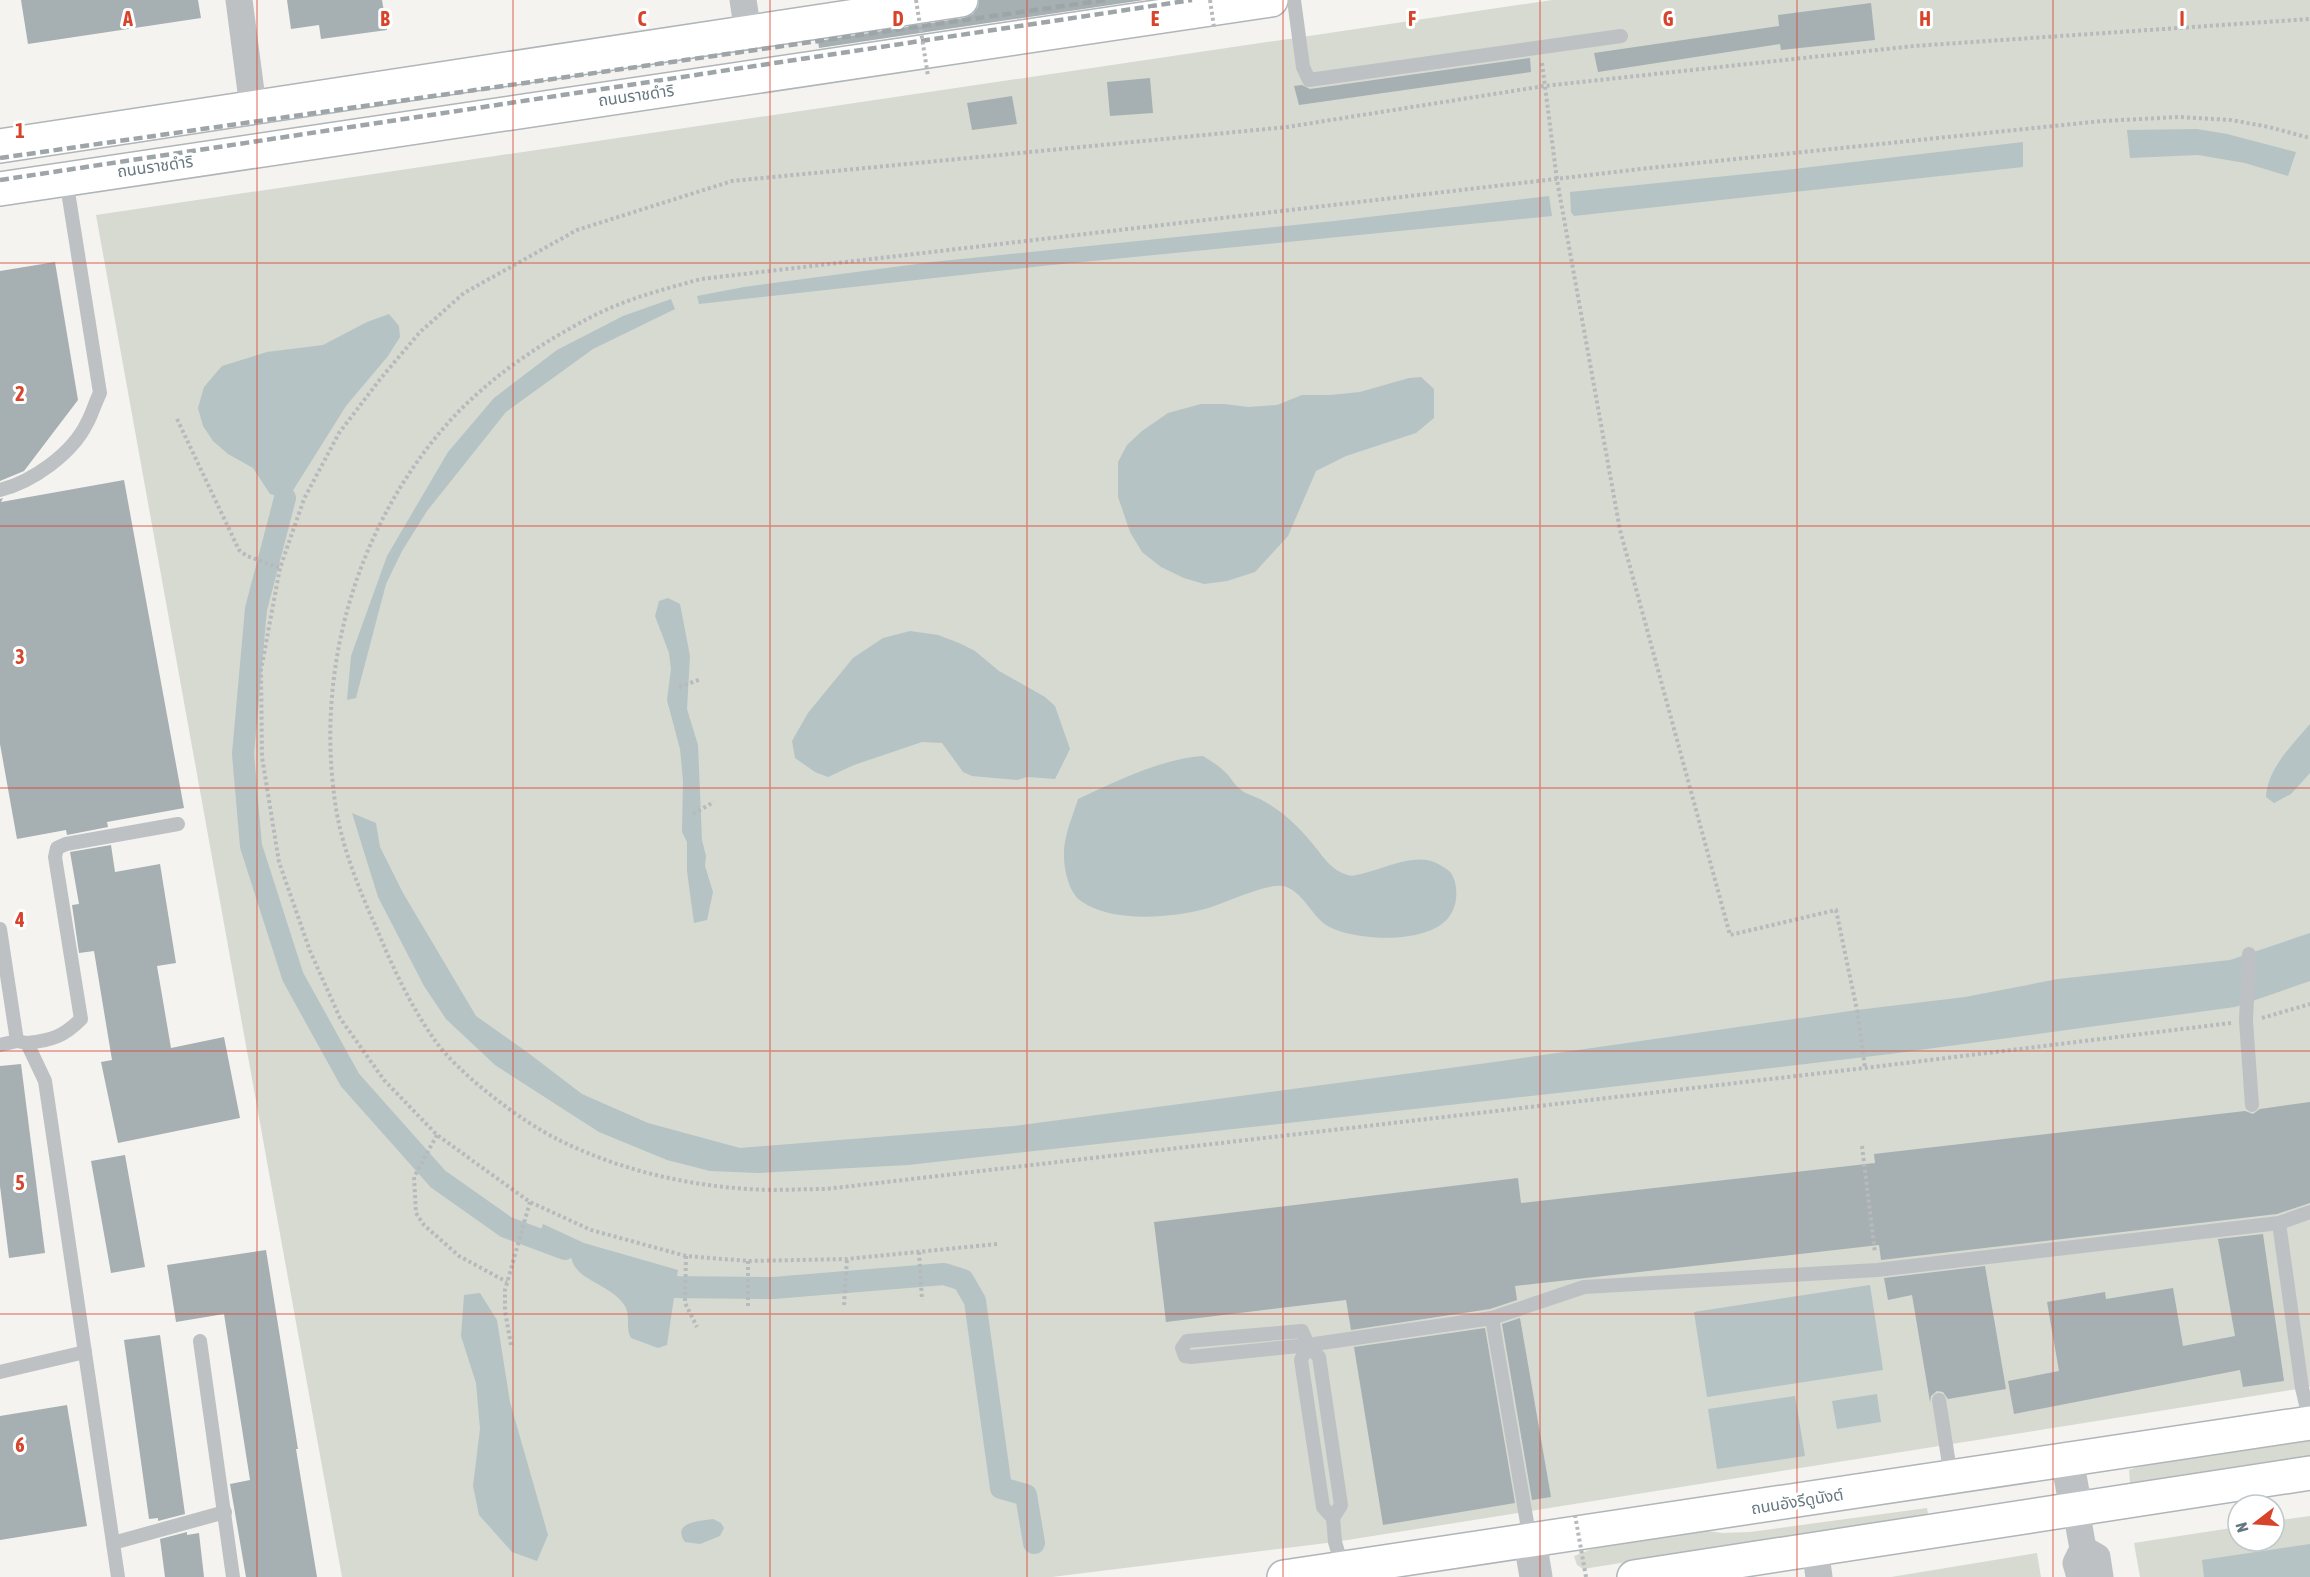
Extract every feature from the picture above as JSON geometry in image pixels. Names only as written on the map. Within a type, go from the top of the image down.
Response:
[{"type":"main road","points":[[0,146],[961,0]]},
{"type":"main road","name":"ถนนราชดำริ","points":[[0,189],[1271,0]]},
{"type":"main road","points":[[748,32],[755,77]]},
{"type":"main road","points":[[253,107],[261,150]]},
{"type":"main road","name":"ถนนอังรีดูนังต์","points":[[1284,1577],[2310,1422]]},
{"type":"main road","points":[[1634,1577],[1817,1563],[2076,1509],[2310,1473]]},
{"type":"street","points":[[238,0],[253,107]]},
{"type":"street","points":[[743,0],[748,32]]},
{"type":"street","points":[[2067,1459],[2083,1549],[2076,1563],[2080,1577]]},
{"type":"street","points":[[1530,1541],[1536,1577]]},
{"type":"street","points":[[2083,1549],[2097,1557],[2100,1577]]},
{"type":"lane","points":[[1294,0],[1303,67],[1309,80],[1621,36]]},
{"type":"lane","points":[[0,490],[17,486],[55,462],[86,426],[100,393],[66,179]]},
{"type":"lane","points":[[0,1045],[53,1039],[71,1029],[81,1019],[55,857],[57,848],[77,842],[178,824]]},
{"type":"lane","points":[[0,929],[22,1042],[45,1081],[118,1577]]},
{"type":"lane","points":[[2249,954],[2246,1016],[2252,1105]]},
{"type":"lane","points":[[1342,1569],[1335,1542],[1333,1518],[1323,1507],[1302,1371],[1301,1360],[1308,1345],[1302,1330],[1187,1341],[1182,1348],[1185,1356],[1191,1357],[1308,1345],[1492,1318],[1584,1287],[1918,1268],[2279,1223],[2310,1212]]},
{"type":"lane","points":[[2279,1223],[2302,1388],[2310,1422]]},
{"type":"lane","points":[[1492,1318],[1530,1541]]},
{"type":"lane","points":[[200,1341],[233,1577]]},
{"type":"lane","points":[[0,1372],[85,1352]]},
{"type":"lane","points":[[1940,1400],[1951,1477]]},
{"type":"lane","points":[[113,1543],[225,1512]]},
{"type":"path","points":[[916,0],[928,76]]},
{"type":"path","points":[[1210,0],[1214,27]]},
{"type":"path","points":[[997,1244],[848,1259],[748,1261],[686,1256],[591,1230],[530,1202],[437,1135],[384,1080],[340,1018],[309,951],[279,862],[262,757],[261,670],[280,568],[304,499],[339,433],[420,332],[464,293],[577,230],[732,181],[1287,128],[1544,86],[1914,46],[2310,19]]},
{"type":"path","points":[[1541,48],[1557,180],[1620,530],[1730,935],[1836,910],[1857,1010],[1865,1068]]},
{"type":"path","points":[[2310,138],[2230,120],[2179,117],[2113,121],[1649,168],[701,279],[635,298],[597,314],[561,334],[499,376],[449,422],[423,453],[384,519],[348,600],[337,645],[330,699],[329,747],[334,797],[344,842],[360,890],[410,1001],[436,1043],[474,1081],[510,1109],[558,1140],[619,1165],[681,1180],[748,1189],[826,1189],[1865,1068],[2246,1016],[2283,1013],[2310,1004]]},
{"type":"path","points":[[177,419],[225,525],[239,550],[247,556],[280,568]]},
{"type":"path","points":[[679,687],[701,679]]},
{"type":"path","points":[[693,814],[714,802]]},
{"type":"path","points":[[437,1135],[414,1177],[416,1213],[424,1225],[459,1257],[507,1282]]},
{"type":"path","points":[[1862,1146],[1877,1270]]},
{"type":"path","points":[[511,1345],[505,1311],[507,1282],[530,1202]]},
{"type":"path","points":[[919,1252],[922,1300]]},
{"type":"path","points":[[686,1256],[685,1303],[698,1327]]},
{"type":"path","points":[[844,1305],[848,1259]]},
{"type":"path","points":[[748,1261],[748,1309]]},
{"type":"path","points":[[1575,1515],[1586,1577]]},
{"type":"shaded area","points":[[1552,0],[2310,0],[2310,1387],[1335,1542],[1052,1577],[342,1577],[96,215]]},
{"type":"shaded area","points":[[2197,129],[2227,134],[2296,152],[2288,176],[2245,163],[2198,155],[2130,158],[2127,130]]},
{"type":"shaded area","points":[[2023,142],[2023,167],[1574,216],[1571,212],[1570,192]]},
{"type":"shaded area","points":[[1549,196],[1552,216],[1042,266],[699,304],[697,296],[744,287],[932,262],[1334,221]]},
{"type":"shaded area","points":[[671,299],[675,309],[593,349],[506,412],[427,511],[402,551],[386,584],[356,698],[347,700],[351,656],[387,556],[448,452],[494,398],[557,350],[623,316]]},
{"type":"shaded area","points":[[389,314],[399,326],[400,337],[388,356],[346,406],[292,492],[285,498],[270,494],[253,468],[228,454],[213,441],[203,426],[198,408],[204,387],[222,366],[267,352],[323,345],[367,322]]},
{"type":"shaded area","points":[[1421,377],[1434,389],[1434,418],[1416,433],[1346,456],[1316,471],[1288,536],[1255,572],[1227,581],[1204,584],[1184,578],[1161,567],[1142,552],[1130,532],[1118,497],[1118,462],[1127,445],[1142,431],[1168,413],[1201,404],[1249,407],[1277,405],[1302,395],[1360,392],[1409,378]]},
{"type":"shaded area","points":[[668,598],[680,604],[690,656],[687,709],[698,745],[702,840],[706,856],[705,866],[713,892],[707,920],[694,923],[687,871],[687,842],[682,832],[683,781],[680,749],[667,700],[671,669],[669,653],[655,616],[659,601]]},
{"type":"shaded area","points":[[910,631],[938,635],[975,651],[999,671],[1045,697],[1055,706],[1070,749],[1055,779],[1027,777],[1017,780],[972,776],[963,772],[942,743],[922,742],[854,765],[828,777],[815,772],[795,758],[792,741],[808,713],[853,658],[883,638]]},
{"type":"shaded area","points":[[2310,724],[2310,773],[2291,794],[2274,803],[2266,797],[2271,777],[2282,758]]},
{"type":"shaded area","points":[[1203,756],[1223,770],[1242,791],[1268,803],[1288,818],[1327,862],[1342,873],[1350,876],[1356,875],[1412,860],[1431,861],[1444,868],[1451,873],[1456,887],[1452,912],[1443,923],[1429,931],[1393,938],[1355,935],[1326,925],[1296,892],[1283,886],[1266,888],[1205,909],[1176,915],[1124,916],[1108,913],[1081,901],[1070,887],[1064,856],[1067,834],[1078,799],[1155,766]]},
{"type":"shaded area","points":[[352,813],[376,823],[380,847],[403,893],[476,1016],[582,1094],[648,1123],[740,1148],[1014,1126],[1502,1061],[1857,1010],[1965,997],[2058,979],[2230,960],[2310,933],[2310,981],[2235,1007],[1890,1054],[908,1165],[758,1173],[710,1171],[667,1160],[599,1132],[495,1065],[446,1019],[424,986],[378,897]]},
{"type":"shaded area","points":[[543,1224],[584,1243],[678,1270],[667,1345],[658,1348],[631,1338],[628,1330],[627,1310],[620,1299],[580,1273],[570,1255],[537,1243]]},
{"type":"shaded area","points":[[1870,1285],[1883,1370],[1707,1397],[1694,1312]]},
{"type":"shaded area","points":[[480,1293],[497,1320],[510,1402],[548,1535],[537,1561],[512,1552],[479,1515],[473,1486],[480,1429],[476,1383],[461,1336],[464,1295]]},
{"type":"shaded area","points":[[1877,1394],[1881,1422],[1837,1429],[1832,1401]]},
{"type":"shaded area","points":[[1795,1396],[1805,1456],[1717,1469],[1708,1409]]},
{"type":"shaded area","points":[[2310,1436],[2310,1457],[2138,1486],[2130,1483],[2129,1470],[2157,1460]]},
{"type":"shaded area","points":[[1927,1508],[1928,1514],[1583,1569],[1577,1565],[1574,1556],[1592,1549],[1700,1530],[1722,1533],[1750,1532]]},
{"type":"shaded area","points":[[2310,1516],[2310,1577],[2140,1577],[2134,1543],[2226,1529],[2226,1553],[2286,1553],[2286,1519]]},
{"type":"shaded area","points":[[713,1519],[721,1523],[724,1528],[720,1536],[700,1544],[685,1542],[682,1535],[684,1526]]},
{"type":"shaded area","points":[[2310,1544],[2310,1577],[2204,1577],[2202,1560],[2249,1553],[2286,1553],[2286,1548]]},
{"type":"shaded area","points":[[2037,1553],[2041,1577],[1891,1577]]},
{"type":"building","points":[[21,0],[198,0],[201,18],[28,44]]},
{"type":"building","points":[[287,0],[382,0],[387,30],[321,39],[319,25],[291,29]]},
{"type":"building","points":[[979,0],[1144,0],[819,48],[818,41],[964,18],[973,14],[978,7]]},
{"type":"building","points":[[1871,3],[1875,40],[1781,50],[1780,44],[1598,72],[1594,53],[1779,26],[1778,15]]},
{"type":"building","points":[[1530,58],[1531,72],[1299,105],[1294,86],[1302,85],[1310,89]]},
{"type":"building","points":[[1150,78],[1153,113],[1110,116],[1107,82]]},
{"type":"building","points":[[1012,96],[1017,124],[972,130],[967,103]]},
{"type":"building","points":[[55,262],[78,400],[24,471],[0,481],[0,271]]},
{"type":"building","points":[[124,480],[184,808],[107,822],[108,827],[67,835],[66,830],[17,839],[0,744],[0,499],[3,498],[1,502]]},
{"type":"building","points":[[111,845],[115,872],[160,864],[176,963],[157,966],[171,1048],[224,1037],[240,1118],[118,1143],[101,1062],[112,1060],[94,951],[79,953],[72,905],[79,904],[70,852]]},
{"type":"building","points":[[21,1064],[45,1253],[9,1258],[0,1186],[0,1066]]},
{"type":"building","points":[[2310,1102],[2310,1203],[2277,1214],[1881,1260],[1879,1245],[1515,1286],[1517,1300],[1490,1309],[1351,1330],[1346,1300],[1166,1322],[1154,1222],[1518,1178],[1521,1203],[1875,1163],[1874,1154],[2245,1111],[2253,1114],[2260,1109]]},
{"type":"building","points":[[125,1155],[145,1267],[111,1273],[91,1161]]},
{"type":"building","points":[[2263,1234],[2284,1381],[2243,1387],[2240,1370],[2014,1414],[2008,1381],[2059,1371],[2047,1302],[2105,1292],[2106,1299],[2173,1288],[2183,1346],[2235,1336],[2218,1239]]},
{"type":"building","points":[[266,1250],[317,1577],[246,1577],[230,1484],[250,1480],[224,1314],[176,1322],[167,1265]]},
{"type":"building","points":[[1985,1266],[2006,1389],[1948,1399],[1943,1392],[1937,1391],[1931,1396],[1930,1402],[1912,1295],[1888,1300],[1884,1278]]},
{"type":"building","points":[[1520,1318],[1551,1497],[1532,1500],[1502,1324]]},
{"type":"building","points":[[1485,1328],[1515,1503],[1383,1525],[1354,1347]]},
{"type":"building","points":[[160,1335],[185,1514],[158,1521],[158,1518],[149,1519],[124,1340]]},
{"type":"building","points":[[67,1405],[87,1526],[0,1540],[0,1416]]},
{"type":"building","points":[[187,1532],[187,1535],[199,1533],[204,1577],[165,1577],[160,1539]]},
{"type":"waterway","points":[[285,498],[256,609],[243,754],[251,846],[293,977],[350,1080],[438,1179],[506,1227],[565,1249]]},
{"type":"waterway","points":[[647,1279],[668,1287],[773,1288],[944,1274],[963,1280],[975,1301],[1001,1488],[1026,1495],[1034,1543]]},
{"type":"railway","points":[[0,158],[1105,0]]},
{"type":"railway","points":[[0,180],[1192,0]]}]
